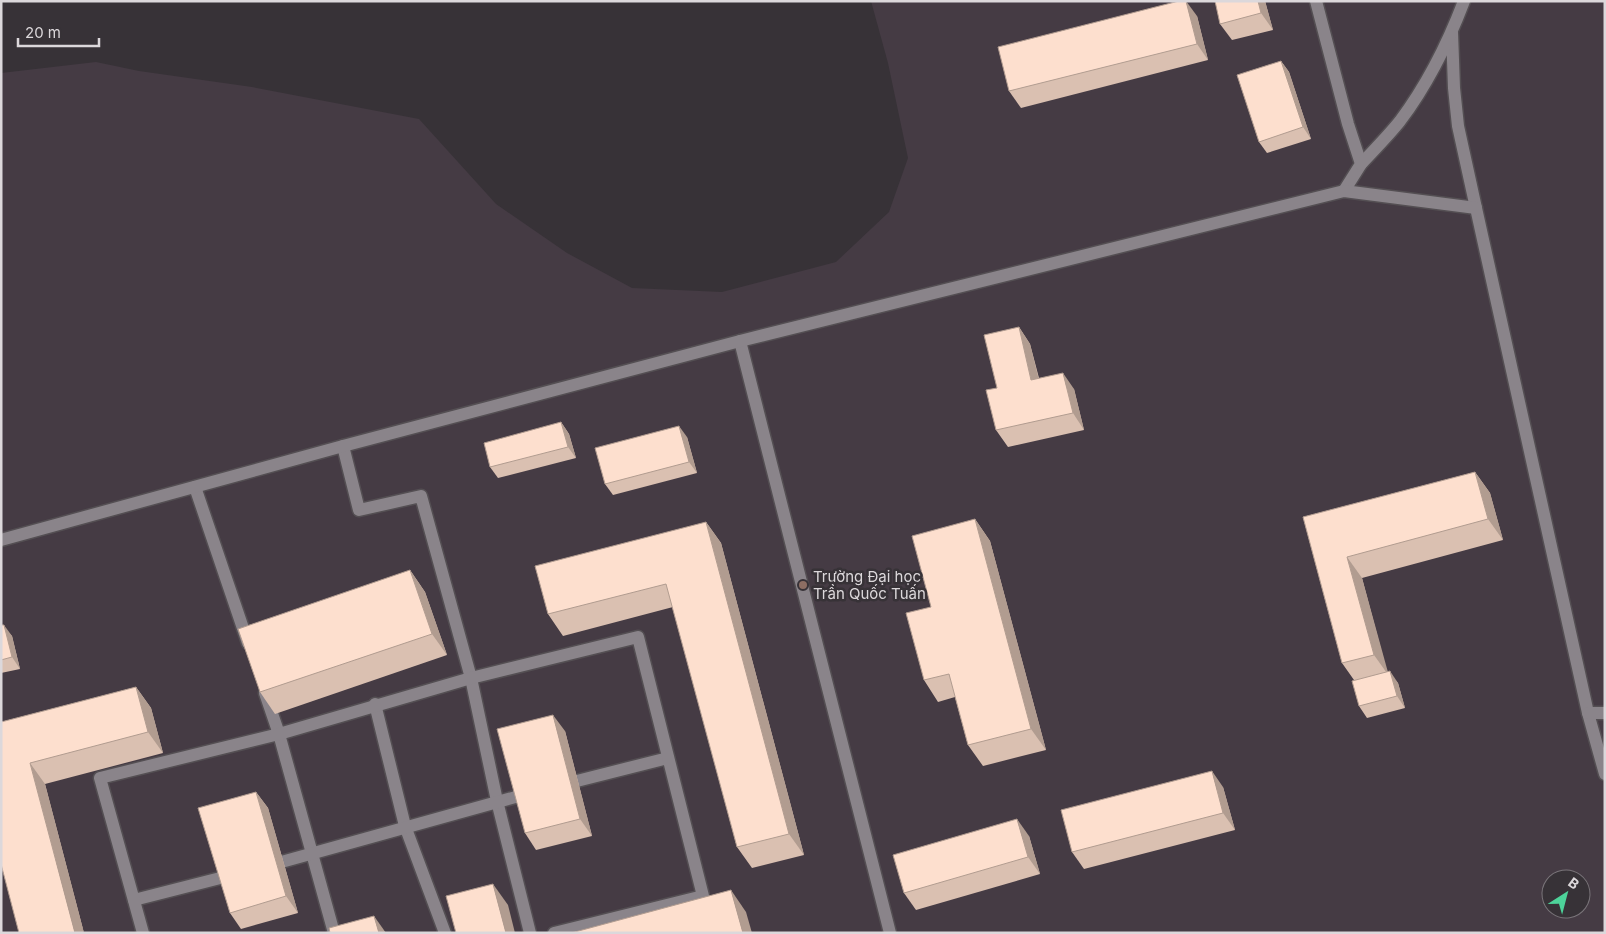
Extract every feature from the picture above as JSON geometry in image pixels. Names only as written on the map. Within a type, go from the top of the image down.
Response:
[{"type":"lane","points":[[1316,1],[1348,124],[1361,164]]},
{"type":"lane","points":[[1344,191],[1361,164],[1413,103],[1452,31],[1464,1]]},
{"type":"lane","points":[[1452,31],[1454,88],[1458,126],[1588,713],[1605,774]]},
{"type":"lane","points":[[1,540],[343,446],[740,341],[1344,191],[1476,208]]},
{"type":"lane","points":[[740,341],[890,933]]},
{"type":"lane","points":[[343,446],[359,510],[421,496],[471,678],[497,801],[530,933]]},
{"type":"lane","points":[[194,487],[251,652]]},
{"type":"lane","points":[[143,933],[100,778],[279,734],[375,704],[471,678],[638,637],[703,896],[554,933]]},
{"type":"lane","points":[[260,679],[279,734],[334,933]]},
{"type":"lane","points":[[375,704],[405,826],[445,933]]},
{"type":"lane","points":[[1588,713],[1605,713]]},
{"type":"lane","points":[[134,900],[313,854],[497,801],[668,758]]},
{"type":"shaded area","name":"Trường Đại học Trần Quốc Tuấn","points":[[871,1],[1605,1],[1605,933],[1,933],[1,73],[96,62],[139,71],[252,87],[419,119],[496,204],[567,253],[632,288],[722,292],[836,262],[889,212],[908,158],[888,63]]},
{"type":"building","points":[[1179,1],[1186,1],[1197,44],[1009,91],[998,47]]},
{"type":"building","points":[[1215,1],[1258,1],[1261,13],[1220,24]]},
{"type":"building","points":[[1281,61],[1303,127],[1259,142],[1237,75]]},
{"type":"building","points":[[1019,327],[1031,380],[1063,373],[1073,413],[996,430],[986,390],[997,388],[984,335]]},
{"type":"building","points":[[561,422],[568,447],[490,467],[484,443]]},
{"type":"building","points":[[679,426],[689,462],[605,484],[595,448]]},
{"type":"building","points":[[1475,472],[1488,519],[1347,557],[1374,655],[1342,663],[1303,517]]},
{"type":"building","points":[[975,519],[1031,729],[968,745],[949,674],[924,680],[906,613],[931,607],[912,536]]},
{"type":"building","points":[[706,522],[789,834],[737,847],[666,584],[548,614],[535,566]]},
{"type":"building","points":[[410,570],[432,634],[260,692],[238,629]]},
{"type":"building","points":[[1,625],[4,625],[12,657],[1,660]]},
{"type":"building","points":[[1390,671],[1397,696],[1359,706],[1352,681]]},
{"type":"building","points":[[136,687],[148,732],[30,763],[75,933],[19,933],[1,864],[1,722]]},
{"type":"building","points":[[553,715],[580,819],[525,833],[497,729]]},
{"type":"building","points":[[1212,771],[1223,813],[1072,852],[1061,810]]},
{"type":"building","points":[[256,792],[286,896],[230,913],[198,808]]},
{"type":"building","points":[[1017,819],[1028,857],[904,893],[893,855]]},
{"type":"building","points":[[493,884],[506,933],[456,933],[446,896]]},
{"type":"building","points":[[731,890],[743,933],[571,933]]},
{"type":"building","points":[[374,916],[379,933],[330,933],[329,928]]},
{"type":"place","name":"Trường Đại học Trần Quốc Tuấn","points":[[803,585]]}]
